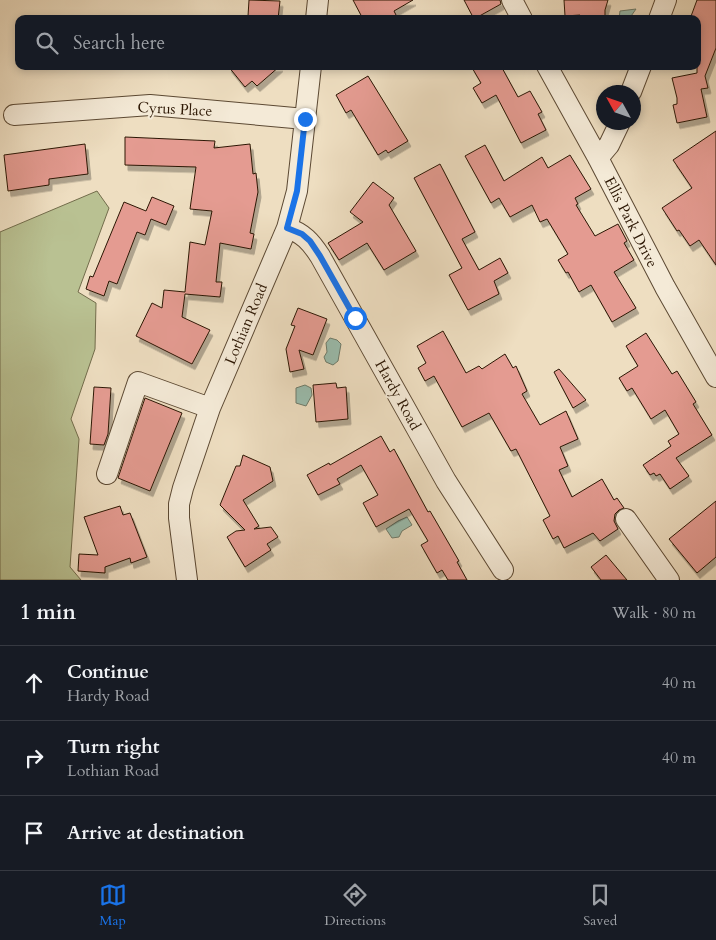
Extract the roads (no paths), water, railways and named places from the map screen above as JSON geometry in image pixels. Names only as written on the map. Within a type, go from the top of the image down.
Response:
[{"type":"street","points":[[316,15],[318,0]]},
{"type":"street","points":[[512,0],[520,15]]},
{"type":"street","points":[[660,15],[666,0]]},
{"type":"street","name":"Lothian Road","points":[[187,580],[179,518],[182,488],[210,408],[287,228],[297,191],[311,70]]},
{"type":"street","name":"Ellis Park Drive","points":[[549,70],[598,158],[665,287],[716,377]]},
{"type":"street","points":[[634,85],[639,70]]},
{"type":"street","name":"Cyrus Place","points":[[14,115],[150,105],[305,119]]},
{"type":"street","points":[[598,158],[609,145],[616,130]]},
{"type":"street","name":"Hardy Road","points":[[287,228],[302,234],[310,241],[320,256],[446,481],[504,570]]},
{"type":"street","points":[[108,474],[138,382],[210,408]]},
{"type":"street","points":[[626,519],[669,580]]}]
